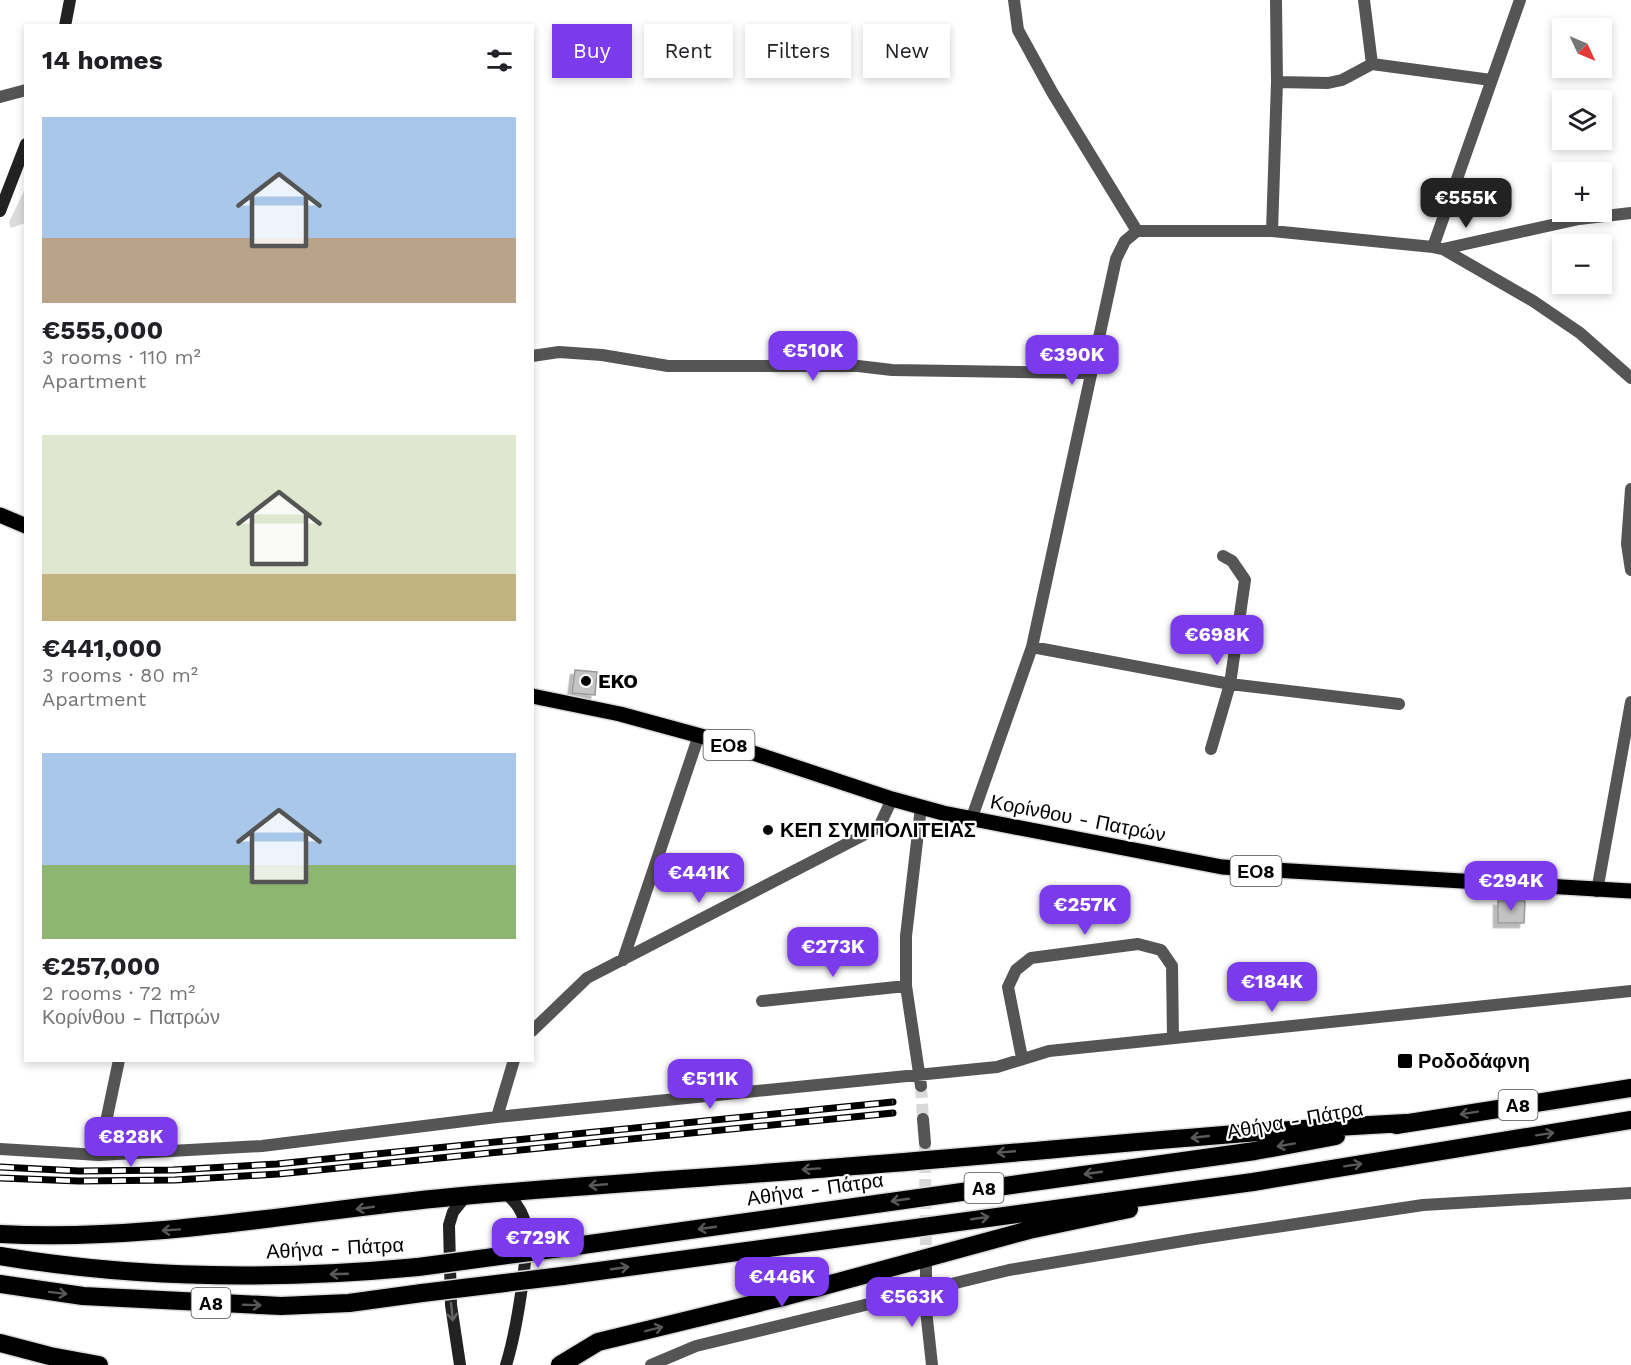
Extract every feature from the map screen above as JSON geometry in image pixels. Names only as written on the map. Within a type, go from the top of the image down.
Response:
[{"type":"highway","name":"Αθήνα - Πάτρα","points":[[0,1256],[89,1267],[214,1274],[344,1274],[418,1267],[1255,1151],[1406,1123],[1631,1088]]},
{"type":"highway","name":"Α8","points":[[0,1284],[83,1296],[281,1306],[349,1303],[1253,1182],[1631,1120]]},
{"type":"highway","points":[[0,1234],[105,1236],[212,1227],[466,1196],[855,1166],[1279,1129],[1406,1123]]},
{"type":"highway","points":[[560,1365],[598,1342],[783,1297],[1029,1230],[1253,1182]]},
{"type":"highway","points":[[0,1343],[50,1356],[99,1365]]},
{"type":"main road","points":[[65,24],[70,0]]},
{"type":"main road","points":[[0,211],[24,149]]},
{"type":"main road","points":[[0,515],[24,524]]},
{"type":"main road","name":"Κορίνθου - Πατρών","points":[[534,696],[620,714],[699,735],[891,799],[971,820],[1222,867],[1597,891],[1631,891]]},
{"type":"main road","points":[[505,1193],[515,1202],[525,1221],[519,1305],[506,1365]]},
{"type":"main road","points":[[460,1365],[451,1305],[449,1225],[453,1212],[466,1196]]},
{"type":"street","points":[[1014,0],[1018,30],[1052,92],[1137,231]]},
{"type":"street","points":[[1272,231],[1277,81],[1276,0]]},
{"type":"street","points":[[1364,0],[1372,64]]},
{"type":"street","points":[[1438,248],[1491,80],[1520,0]]},
{"type":"street","points":[[1277,81],[1328,83],[1342,80],[1372,64],[1491,80]]},
{"type":"street","points":[[0,97],[24,91]]},
{"type":"street","points":[[971,820],[1032,647],[1116,259],[1125,241],[1137,231],[1272,231],[1438,248],[1579,219],[1631,213]]},
{"type":"street","points":[[1438,248],[1533,301],[1580,333],[1631,378]]},
{"type":"street","points":[[534,356],[559,352],[602,355],[668,366],[722,365],[766,368],[834,366],[892,370],[1090,373]]},
{"type":"street","points":[[1631,489],[1627,544],[1631,570]]},
{"type":"street","points":[[1211,749],[1230,684],[1245,580],[1232,561],[1223,556]]},
{"type":"street","points":[[1032,647],[1230,684],[1399,704]]},
{"type":"street","points":[[1597,891],[1631,702]]},
{"type":"street","points":[[623,960],[699,735]]},
{"type":"street","points":[[534,1029],[587,978],[879,827],[891,799]]},
{"type":"street","points":[[920,1080],[906,986],[906,936],[921,807]]},
{"type":"street","points":[[1022,1058],[1008,987],[1016,970],[1023,963],[1041,956],[1138,944],[1147,944],[1161,950],[1172,966],[1173,1038]]},
{"type":"street","points":[[762,1001],[906,986]]},
{"type":"street","points":[[0,1149],[99,1155],[262,1146],[497,1117],[920,1080],[997,1067],[1049,1051],[1631,991]]},
{"type":"street","points":[[99,1155],[120,1062]]},
{"type":"street","points":[[497,1117],[513,1062]]},
{"type":"street","points":[[923,1119],[925,1143]]},
{"type":"street","points":[[651,1365],[696,1346],[1009,1270],[1423,1205],[1631,1193]]},
{"type":"street","points":[[926,1264],[932,1365]]},
{"type":"shaded area","points":[[24,191],[24,223],[11,228],[9,222]]},
{"type":"building","points":[[575,670],[597,672],[595,695],[572,693]]},
{"type":"building","points":[[1498,901],[1525,901],[1524,923],[1498,923]]},
{"type":"tunnel","points":[[921,1086],[923,1119]]},
{"type":"tunnel","points":[[925,1143],[926,1264]]},
{"type":"railway","points":[[0,1167],[79,1171],[173,1170],[277,1164],[893,1102]]},
{"type":"railway","points":[[0,1178],[79,1181],[175,1180],[278,1174],[893,1113]]},
{"type":"place","name":"EKO","points":[[586,681]]},
{"type":"place","name":"ΚΕΠ ΣΥΜΠΟΛΙΤΕΙΑΣ","points":[[768,830]]},
{"type":"place","name":"Ροδοδάφνη","points":[[1405,1061]]}]
